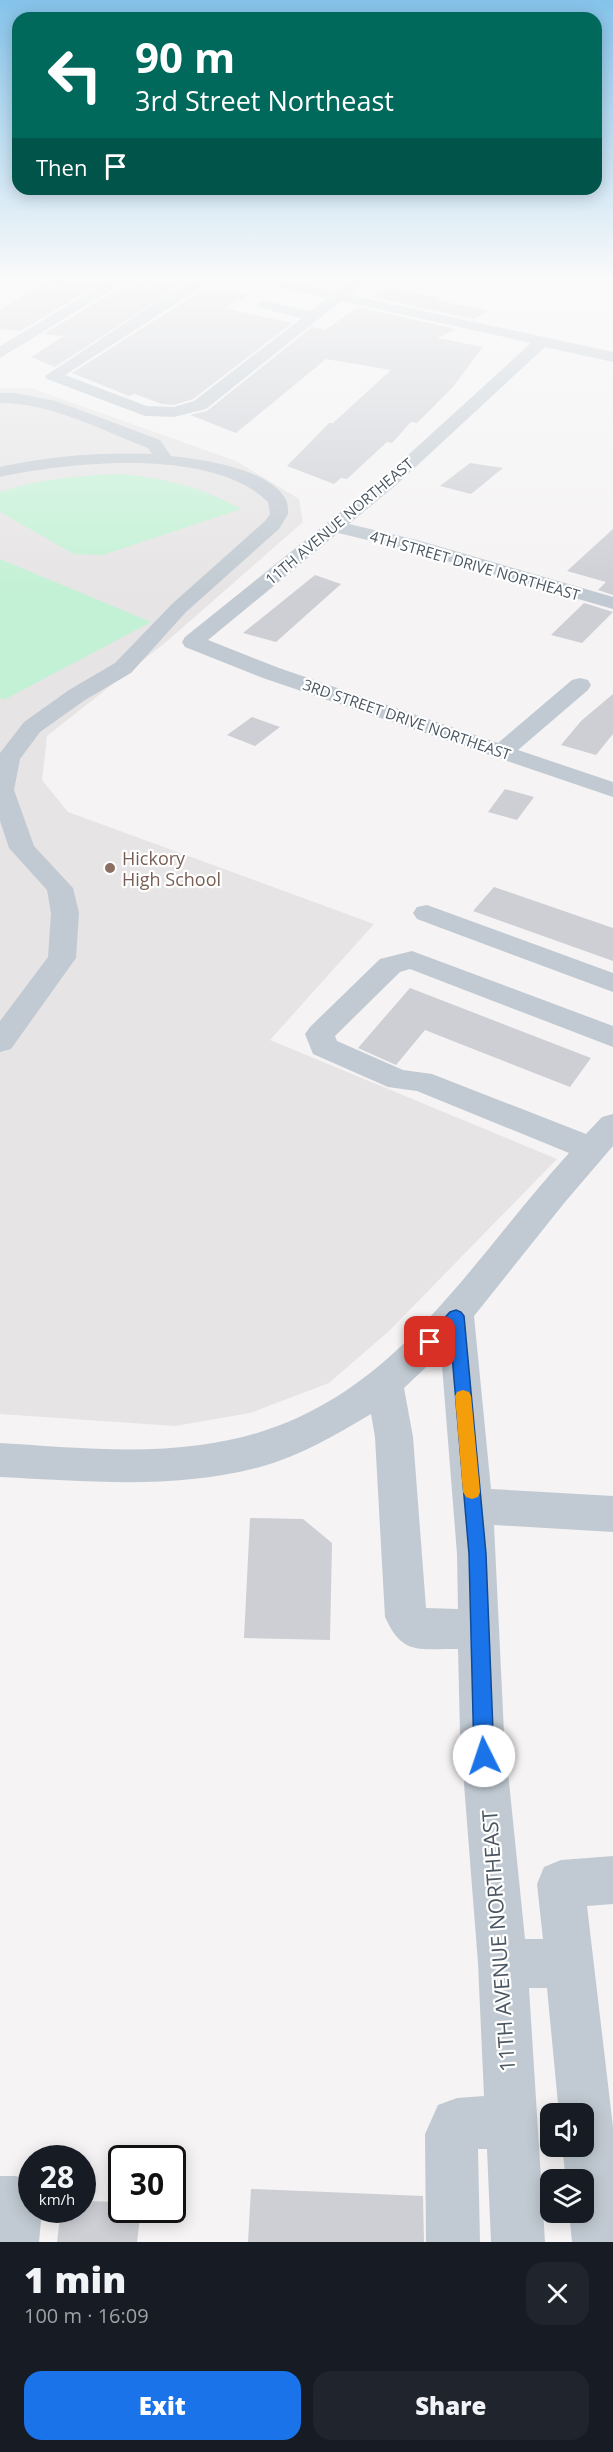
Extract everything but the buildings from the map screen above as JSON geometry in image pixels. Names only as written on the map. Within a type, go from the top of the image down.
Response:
[{"type":"street","points":[[70,383],[145,411],[174,411],[200,405],[229,383]]},
{"type":"street","name":"11TH AVENUE NORTHEAST","points":[[201,645],[193,642],[299,555],[337,527],[497,383]]},
{"type":"street","points":[[0,398],[15,398],[50,405],[154,444],[165,460]]},
{"type":"street","points":[[0,472],[47,463],[86,460],[194,462],[253,482],[278,501],[279,514],[272,525],[179,608],[123,668],[77,695],[33,727],[8,759],[2,790],[11,848],[60,888],[65,913],[62,958],[0,1042]]},
{"type":"street","name":"4TH STREET DRIVE NORTHEAST","points":[[337,527],[410,544],[613,603]]},
{"type":"street","name":"3RD STREET DRIVE NORTHEAST","points":[[201,645],[271,672],[613,790]]},
{"type":"street","points":[[501,752],[580,685]]},
{"type":"street","points":[[427,913],[613,983]]},
{"type":"street","points":[[592,1149],[421,1081],[399,1080],[324,1047],[320,1034],[390,964],[412,960],[613,1037]]},
{"type":"street","points":[[0,1460],[143,1466],[200,1462],[238,1456],[308,1433],[385,1384],[456,1316],[555,1191],[613,1125]]},
{"type":"street","name":"11TH AVENUE NORTHEAST","points":[[456,1316],[477,1554],[482,1733],[502,1963],[518,2242]]},
{"type":"street","points":[[385,1384],[394,1437],[406,1617],[414,1628],[479,1630]]},
{"type":"street","points":[[473,1506],[613,1514]]},
{"type":"street","points":[[599,2242],[561,1884],[613,1880]]},
{"type":"street","points":[[502,1963],[570,1964]]},
{"type":"street","points":[[453,2242],[451,2134],[457,2124],[511,2121]]},
{"type":"street","points":[[0,2203],[16,2203],[12,2242]]},
{"type":"shaded area","name":"Hickory High School","points":[[0,388],[31,388],[236,461],[299,499],[303,522],[166,642],[47,736],[42,780],[68,812],[374,924],[270,1040],[557,1159],[389,1331],[329,1383],[250,1413],[175,1426],[0,1414]]},
{"type":"green space","points":[[122,474],[184,485],[241,509],[103,555],[74,554],[0,512],[0,492],[60,478]]},
{"type":"green space","points":[[0,559],[151,622],[4,700],[0,698]]},
{"type":"slow traffic","points":[[463,1396],[472,1492]]},
{"type":"place","name":"Hickory High School","points":[[110,868]]},
{"type":"route","points":[[430,1342],[456,1316],[477,1554],[484,1756]]}]
